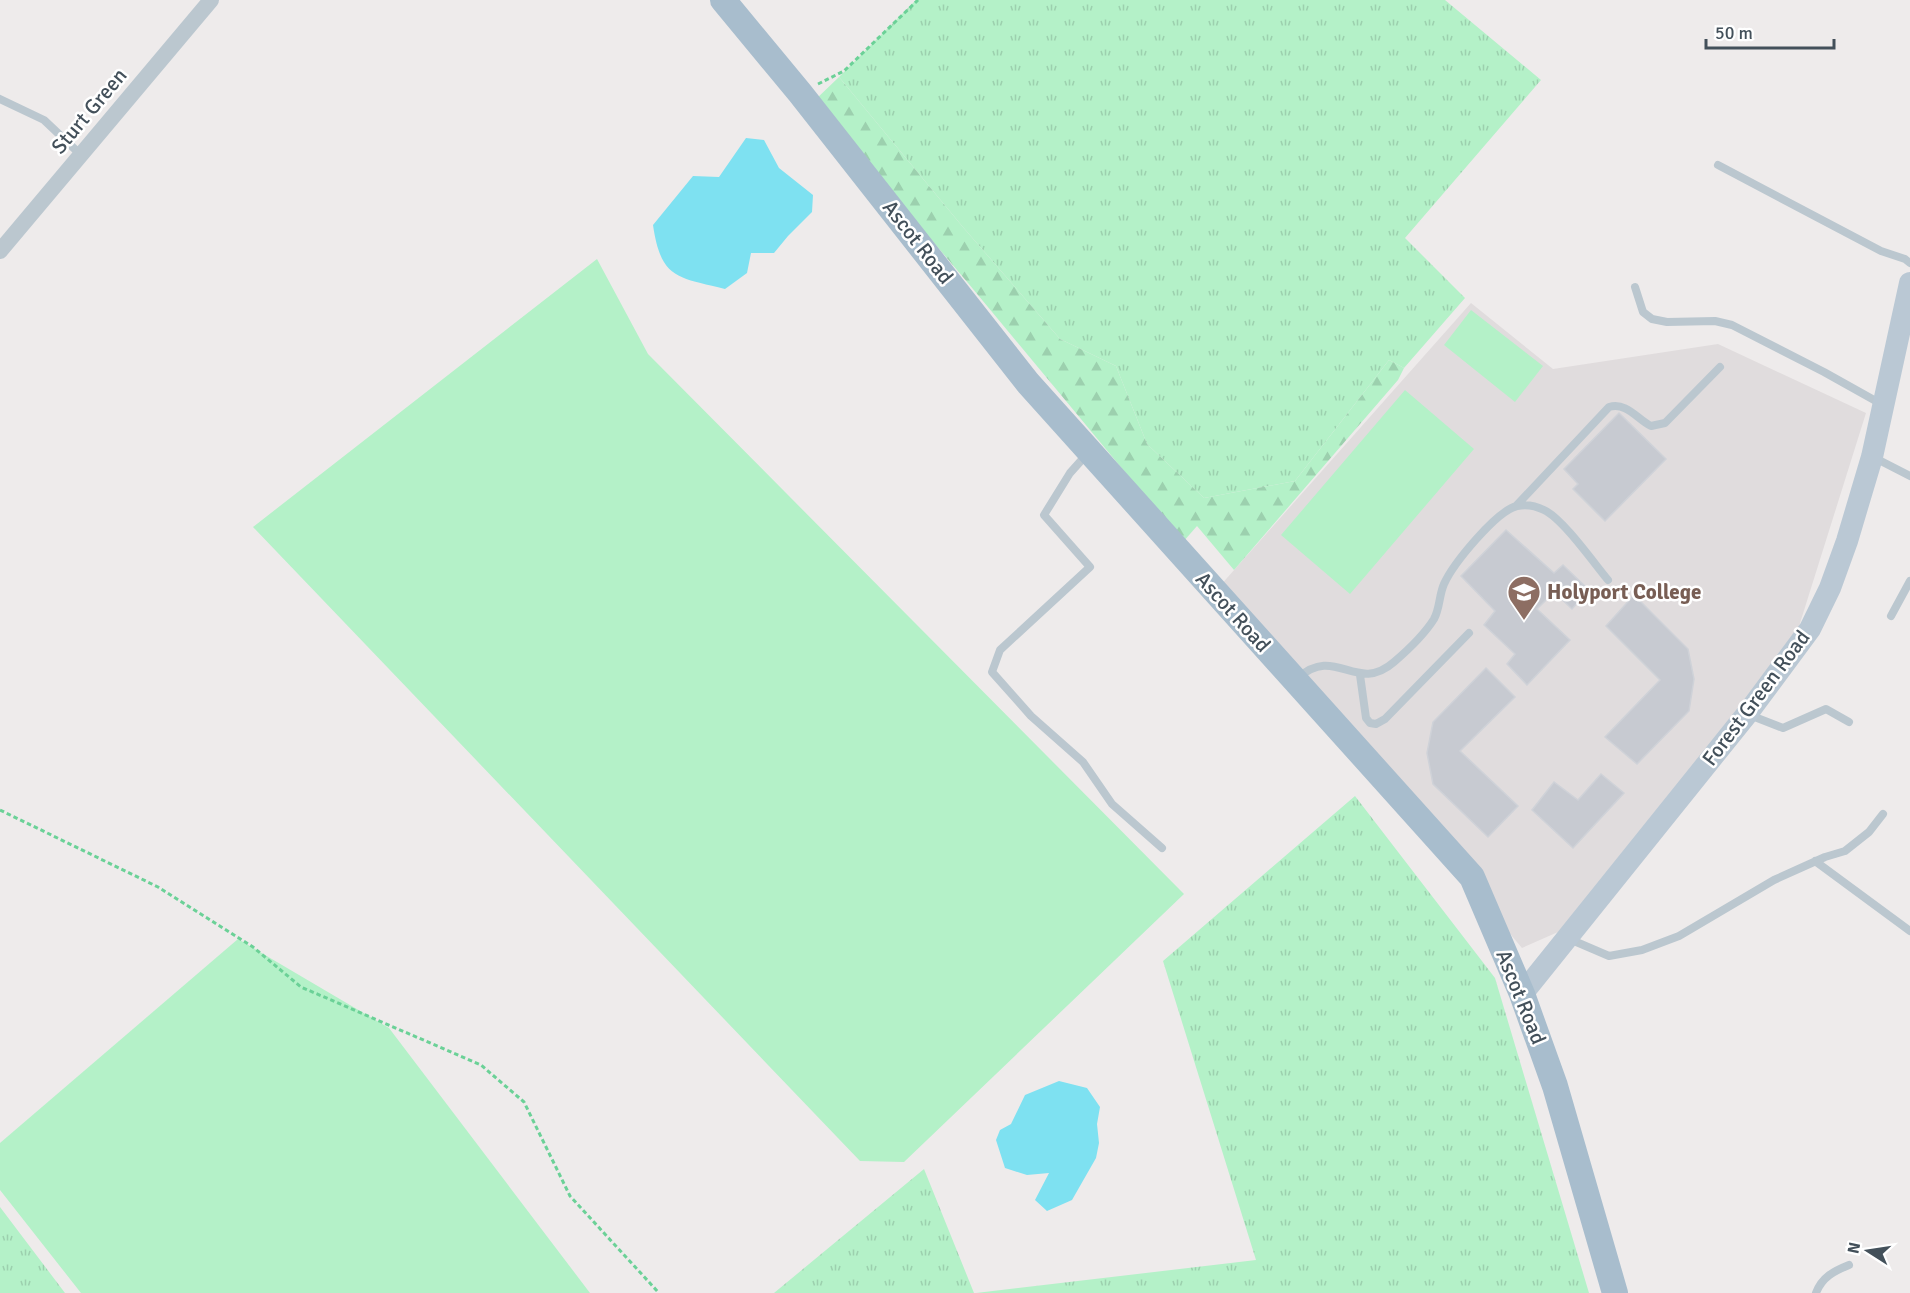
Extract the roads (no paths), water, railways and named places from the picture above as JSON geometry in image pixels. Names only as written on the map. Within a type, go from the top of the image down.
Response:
[{"type":"main road","name":"Ascot Road","points":[[723,0],[800,93],[1028,382],[1472,877],[1522,994],[1555,1086],[1615,1293]]},
{"type":"main road","name":"Forest Green Road","points":[[1522,994],[1747,714],[1810,628],[1830,588],[1847,541],[1872,457],[1910,283]]},
{"type":"street","name":"Sturt Green","points":[[0,251],[211,0]]},
{"type":"lane","points":[[0,99],[44,120],[81,155]]},
{"type":"lane","points":[[1718,165],[1881,251],[1910,263]]},
{"type":"lane","points":[[1635,287],[1643,312],[1653,320],[1715,321],[1732,325],[1824,372],[1883,406]]},
{"type":"lane","points":[[1295,681],[1317,666],[1333,666],[1360,675],[1384,670],[1425,632],[1435,617],[1443,586],[1465,551],[1497,519],[1516,506],[1609,407],[1616,405],[1622,407],[1651,426],[1665,423],[1720,366]]},
{"type":"lane","points":[[1090,452],[1070,473],[1044,515],[1090,567],[1000,650],[992,672],[1031,716],[1083,762],[1112,804],[1162,848]]},
{"type":"lane","points":[[1872,457],[1910,476]]},
{"type":"lane","points":[[1516,506],[1532,505],[1545,510],[1560,522],[1608,580]]},
{"type":"lane","points":[[1891,616],[1910,581]]},
{"type":"lane","points":[[1360,675],[1366,718],[1370,723],[1376,724],[1385,719],[1469,633]]},
{"type":"lane","points":[[1747,714],[1783,728],[1826,709],[1850,722]]},
{"type":"lane","points":[[1567,938],[1609,956],[1642,950],[1679,936],[1774,880],[1815,861],[1845,851],[1869,832],[1883,814]]},
{"type":"lane","points":[[1815,861],[1910,931]]},
{"type":"lane","points":[[1816,1293],[1818,1286],[1832,1271],[1849,1265]]},
{"type":"water","points":[[746,138],[764,140],[779,168],[813,195],[812,212],[774,253],[751,253],[747,273],[725,289],[683,278],[667,266],[661,256],[653,225],[693,176],[719,177]]},
{"type":"water","points":[[1059,1081],[1087,1088],[1100,1107],[1097,1124],[1099,1143],[1096,1158],[1072,1200],[1047,1211],[1035,1200],[1049,1173],[1027,1175],[1005,1168],[996,1140],[1000,1130],[1011,1124],[1025,1095]]},
{"type":"place","name":"Holyport College","points":[[1524,621]]}]
